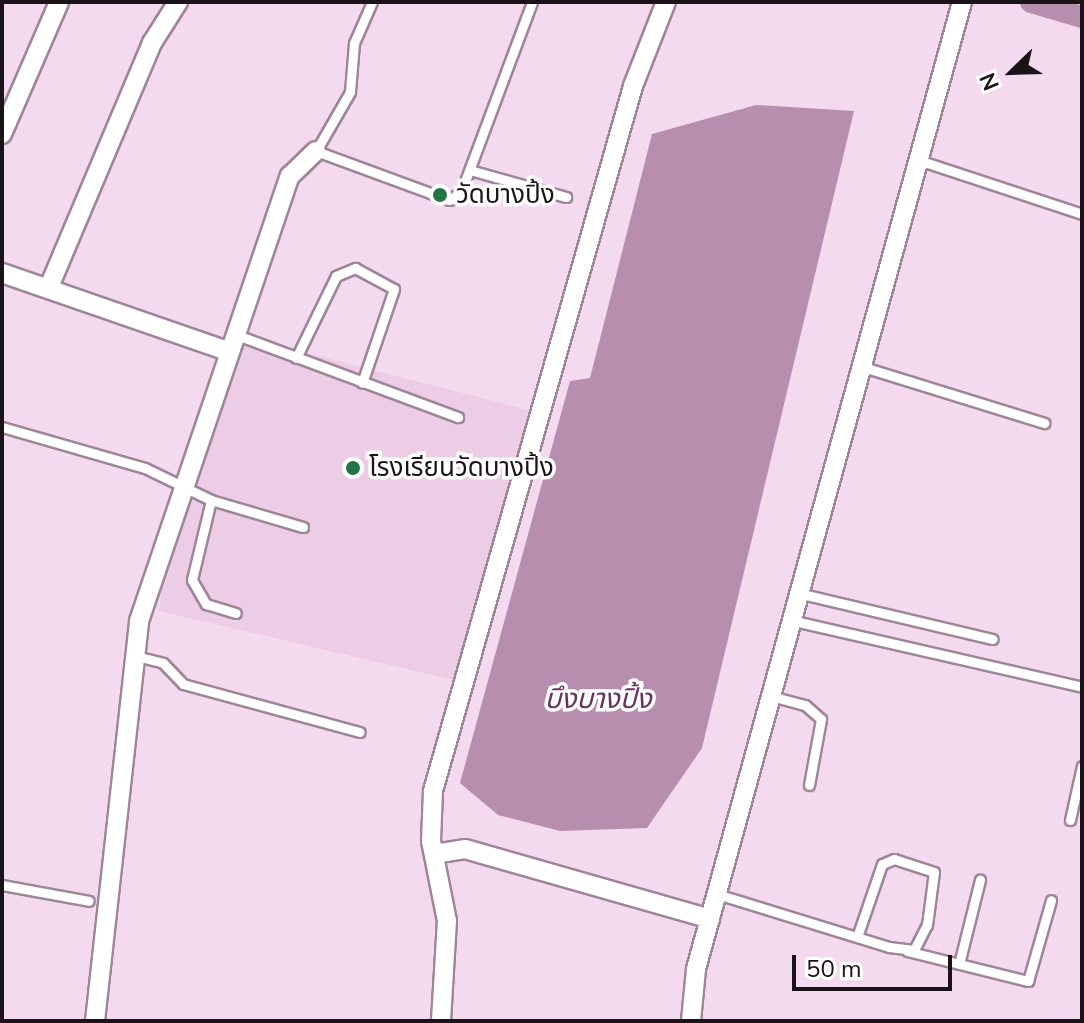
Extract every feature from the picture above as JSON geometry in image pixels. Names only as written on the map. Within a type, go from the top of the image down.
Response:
[{"type":"street","points":[[2,134],[59,2]]},
{"type":"street","points":[[49,287],[152,43],[178,2]]},
{"type":"street","points":[[441,1021],[447,921],[434,854],[433,791],[496,555],[644,50],[666,2]]},
{"type":"street","points":[[691,1021],[710,919],[915,159],[962,2]]},
{"type":"street","points":[[95,1021],[131,655],[183,488],[290,176],[316,151]]},
{"type":"street","points":[[2,273],[234,343]]},
{"type":"street","points":[[434,854],[465,849],[710,919]]},
{"type":"lane","points":[[372,2],[354,43],[350,92],[316,151],[449,200],[470,170],[532,2]]},
{"type":"lane","points":[[915,159],[1082,214]]},
{"type":"lane","points":[[470,170],[566,197]]},
{"type":"lane","points":[[296,358],[336,276],[367,273],[390,282],[394,296],[362,383]]},
{"type":"lane","points":[[234,343],[296,358],[458,417]]},
{"type":"lane","points":[[859,366],[1044,423]]},
{"type":"lane","points":[[2,427],[145,468],[211,500],[303,527]]},
{"type":"lane","points":[[211,500],[192,580],[206,604],[236,613]]},
{"type":"lane","points":[[797,593],[993,639]]},
{"type":"lane","points":[[790,620],[1082,687]]},
{"type":"lane","points":[[131,655],[163,663],[183,684],[360,732]]},
{"type":"lane","points":[[770,696],[805,705],[821,719],[809,785]]},
{"type":"lane","points":[[1070,820],[1082,766]]},
{"type":"lane","points":[[857,937],[882,864],[924,866],[937,877],[936,888],[922,943],[904,950]]},
{"type":"lane","points":[[959,964],[980,880]]},
{"type":"lane","points":[[2,885],[89,901]]},
{"type":"lane","points":[[717,894],[857,937],[1028,981],[1051,900]]},
{"type":"shaded area","name":"โรงเรียนวัดบางปิ้ง","points":[[237,335],[528,410],[467,683],[159,611],[170,526]]},
{"type":"water","name":"บึงบางปิ้ง","points":[[756,105],[854,111],[702,748],[647,828],[560,831],[498,815],[460,783],[570,381],[590,378],[652,134]]},
{"type":"waterway","points":[[1031,2],[1082,17]]},
{"type":"place","name":"วัดบางปิ้ง","points":[[440,195]]},
{"type":"place","name":"โรงเรียนวัดบางปิ้ง","points":[[353,468]]}]
